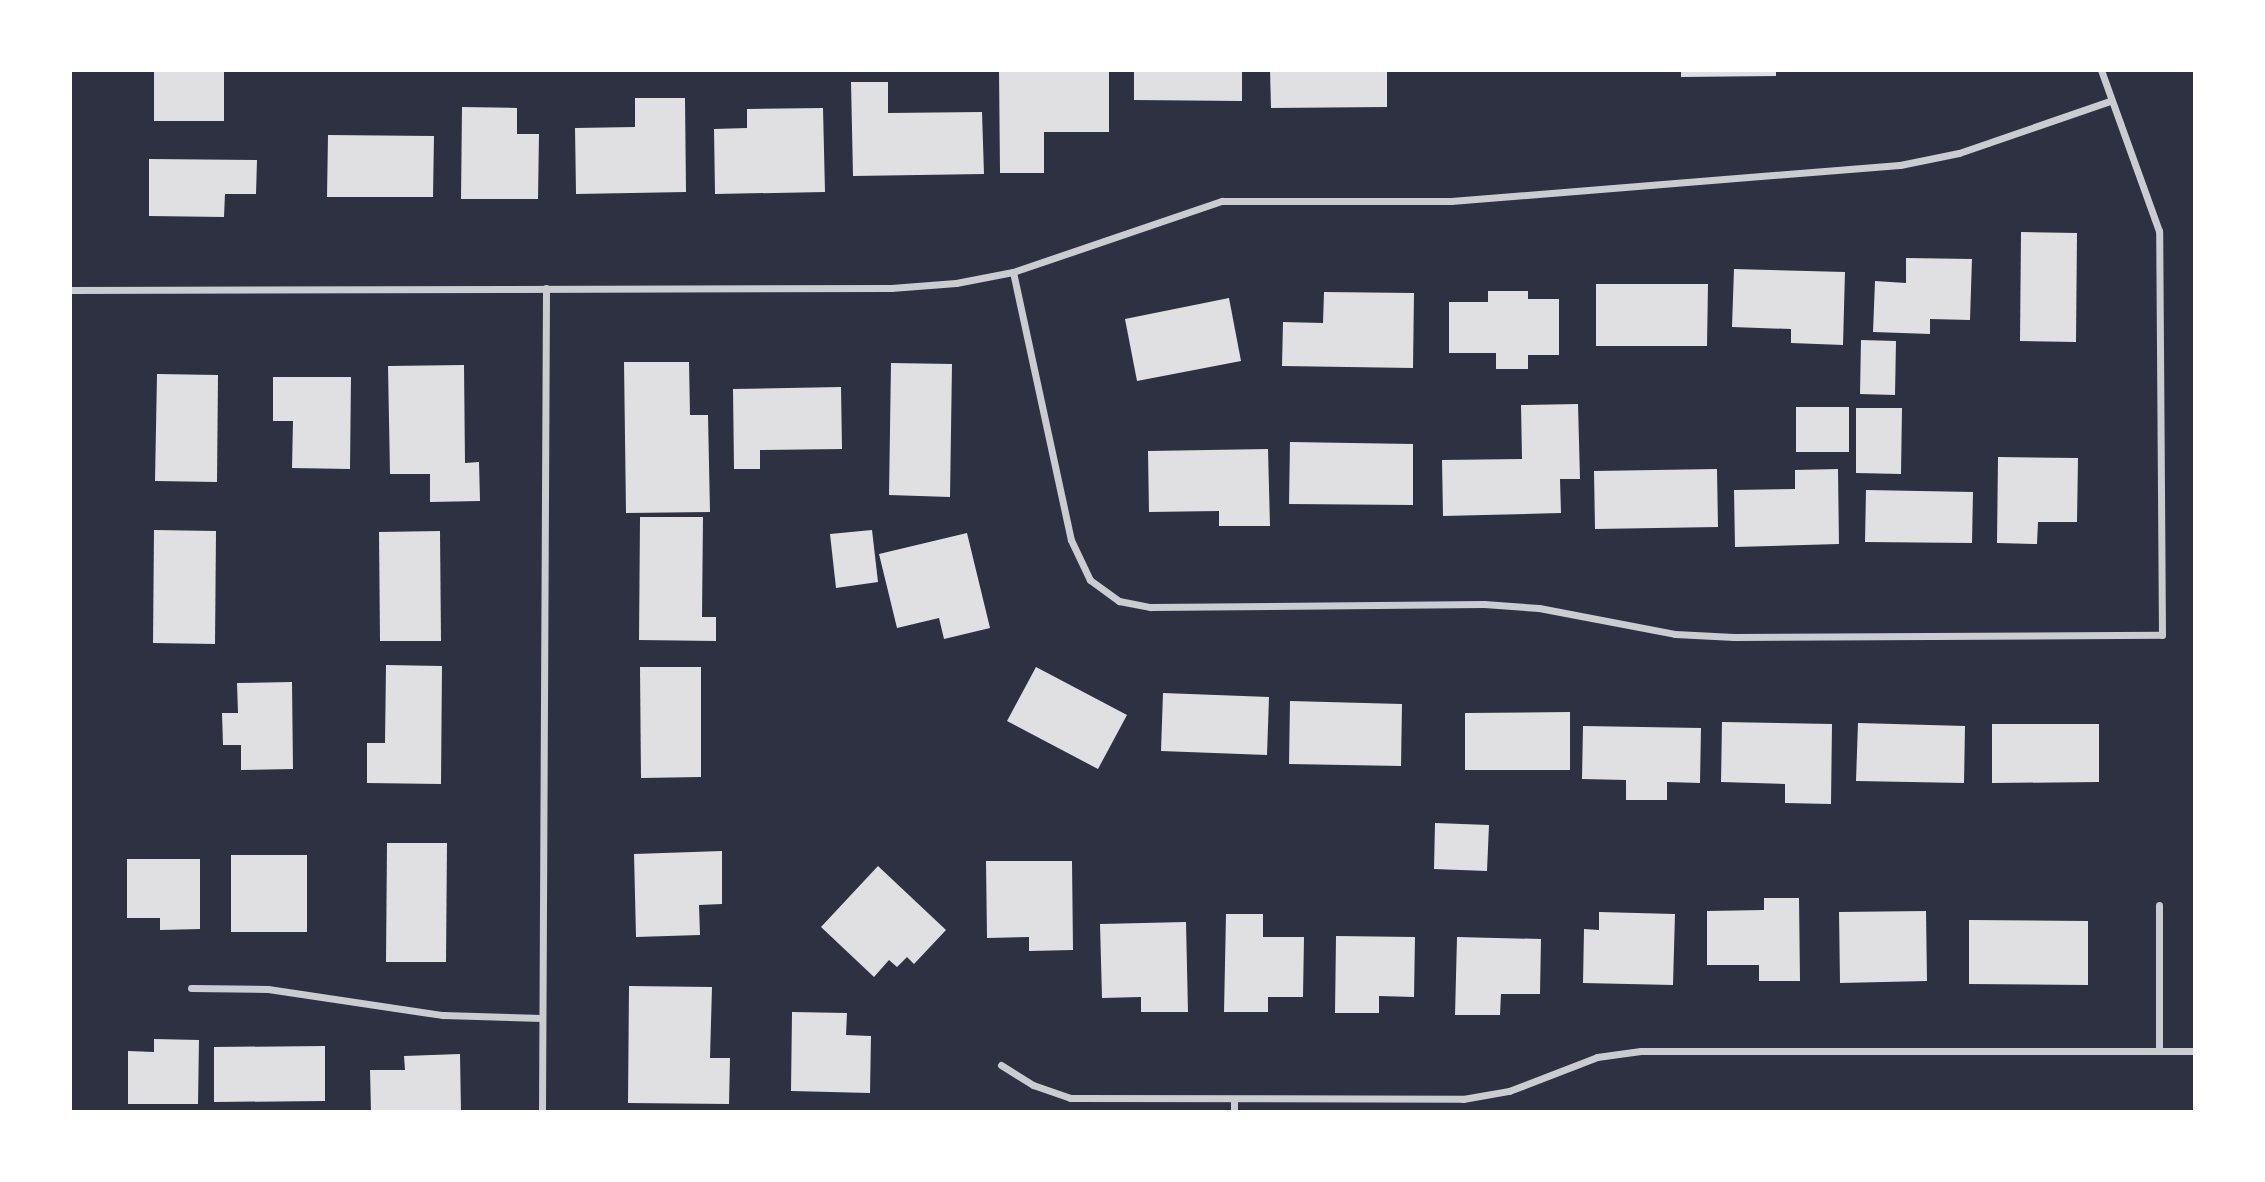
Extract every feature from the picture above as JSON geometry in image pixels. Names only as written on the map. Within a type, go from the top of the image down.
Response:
[{"type":"street","points":[[1013,272],[1071,540],[1090,580],[1119,601],[1150,607],[1484,604],[1539,608],[1675,634],[2162,635],[2159,231],[2101,70]]},
{"type":"street","points":[[70,290],[891,288],[956,283],[1013,272],[1222,201],[1451,201],[1900,165],[1959,153],[2110,101]]},
{"type":"street","points":[[542,1112],[546,288]]},
{"type":"street","points":[[2159,905],[2159,1051]]},
{"type":"street","points":[[191,988],[268,989],[443,1015],[542,1018]]},
{"type":"street","points":[[1002,1065],[1033,1085],[1070,1098],[1462,1099],[1509,1091],[1597,1057],[1641,1051],[2195,1051]]},
{"type":"street","points":[[1234,1099],[1234,1112]]},
{"type":"building","points":[[154,70],[224,70],[224,121],[154,121]]},
{"type":"building","points":[[999,70],[1109,70],[1109,132],[1044,132],[1044,173],[1000,173]]},
{"type":"building","points":[[1134,70],[1242,70],[1242,101],[1134,100]]},
{"type":"building","points":[[1270,70],[1387,70],[1387,107],[1271,108]]},
{"type":"building","points":[[1681,70],[1776,70],[1776,76],[1681,77]]},
{"type":"building","points":[[851,82],[888,82],[888,113],[982,112],[984,174],[853,176]]},
{"type":"building","points":[[635,98],[685,98],[686,192],[576,194],[575,128],[635,127]]},
{"type":"building","points":[[462,107],[517,108],[517,134],[539,134],[538,199],[461,199]]},
{"type":"building","points":[[823,108],[825,192],[715,194],[714,129],[747,128],[747,109]]},
{"type":"building","points":[[328,135],[434,136],[433,197],[327,197]]},
{"type":"building","points":[[149,159],[257,160],[256,194],[225,194],[224,217],[149,216]]},
{"type":"building","points":[[2021,232],[2077,233],[2076,342],[2020,341]]},
{"type":"building","points":[[1906,258],[1972,259],[1970,320],[1930,319],[1930,334],[1873,332],[1875,281],[1906,283]]},
{"type":"building","points":[[1734,269],[1845,272],[1843,345],[1791,343],[1791,329],[1732,327]]},
{"type":"building","points":[[1596,284],[1708,284],[1707,346],[1596,346]]},
{"type":"building","points":[[1488,291],[1528,291],[1528,299],[1559,299],[1559,355],[1528,355],[1528,369],[1496,369],[1496,353],[1449,353],[1449,302],[1488,302]]},
{"type":"building","points":[[1324,292],[1414,293],[1413,368],[1282,366],[1283,322],[1323,323]]},
{"type":"building","points":[[1229,298],[1241,361],[1137,381],[1125,319]]},
{"type":"building","points":[[1861,340],[1896,341],[1895,395],[1860,394]]},
{"type":"building","points":[[624,362],[689,362],[690,415],[708,415],[710,512],[626,513]]},
{"type":"building","points":[[891,363],[952,364],[950,497],[889,495]]},
{"type":"building","points":[[464,365],[465,463],[479,462],[480,501],[430,502],[430,474],[390,474],[388,366]]},
{"type":"building","points":[[157,374],[218,375],[217,482],[155,481]]},
{"type":"building","points":[[273,377],[351,377],[350,469],[292,468],[293,421],[273,421]]},
{"type":"building","points":[[841,387],[842,449],[760,450],[760,469],[734,469],[733,389]]},
{"type":"building","points":[[1578,404],[1580,479],[1560,479],[1561,513],[1443,516],[1442,460],[1522,459],[1521,405]]},
{"type":"building","points":[[1796,407],[1849,407],[1849,452],[1796,452]]},
{"type":"building","points":[[1856,408],[1902,408],[1901,474],[1856,473]]},
{"type":"building","points":[[1290,442],[1413,444],[1413,505],[1289,504]]},
{"type":"building","points":[[1268,449],[1270,526],[1219,526],[1219,511],[1149,512],[1148,451]]},
{"type":"building","points":[[1998,457],[2078,458],[2077,522],[2038,522],[2037,544],[1997,543]]},
{"type":"building","points":[[1717,469],[1718,527],[1595,529],[1594,471]]},
{"type":"building","points":[[1838,469],[1839,544],[1735,547],[1734,490],[1795,489],[1795,470]]},
{"type":"building","points":[[1866,490],[1973,492],[1972,543],[1865,542]]},
{"type":"building","points":[[640,517],[703,517],[702,617],[716,617],[716,641],[639,640]]},
{"type":"building","points":[[154,530],[216,531],[215,644],[153,643]]},
{"type":"building","points":[[872,530],[878,582],[836,588],[830,534]]},
{"type":"building","points":[[440,531],[441,641],[380,641],[379,532]]},
{"type":"building","points":[[967,533],[990,628],[944,639],[939,618],[897,628],[879,554]]},
{"type":"building","points":[[386,665],[442,666],[441,784],[367,783],[367,743],[385,743]]},
{"type":"building","points":[[640,667],[701,667],[701,777],[641,778]]},
{"type":"building","points":[[1036,667],[1127,715],[1098,769],[1007,721]]},
{"type":"building","points":[[292,682],[293,769],[241,770],[241,745],[223,745],[222,713],[238,713],[237,683]]},
{"type":"building","points":[[1163,693],[1269,697],[1267,755],[1161,751]]},
{"type":"building","points":[[1290,701],[1402,704],[1401,766],[1289,764]]},
{"type":"building","points":[[1570,712],[1570,770],[1465,770],[1465,713]]},
{"type":"building","points":[[1722,722],[1832,724],[1831,804],[1785,803],[1785,784],[1721,782]]},
{"type":"building","points":[[1858,723],[1965,726],[1964,783],[1856,781]]},
{"type":"building","points":[[1992,724],[2099,724],[2099,782],[1992,783]]},
{"type":"building","points":[[1583,726],[1701,728],[1700,783],[1667,782],[1667,800],[1626,800],[1626,780],[1582,779]]},
{"type":"building","points":[[1435,823],[1489,825],[1487,871],[1434,869]]},
{"type":"building","points":[[387,843],[447,843],[446,962],[386,962]]},
{"type":"building","points":[[722,851],[722,904],[699,905],[700,935],[636,937],[634,854]]},
{"type":"building","points":[[231,855],[307,855],[307,932],[231,932]]},
{"type":"building","points":[[127,859],[200,859],[200,929],[160,930],[160,918],[127,918]]},
{"type":"building","points":[[986,861],[1072,861],[1073,950],[1029,951],[1029,937],[987,938]]},
{"type":"building","points":[[878,866],[946,930],[914,964],[907,957],[897,967],[889,960],[874,977],[821,927]]},
{"type":"building","points":[[1764,898],[1799,898],[1800,981],[1759,981],[1759,965],[1707,965],[1707,911],[1764,910]]},
{"type":"building","points":[[1926,911],[1927,981],[1840,983],[1839,912]]},
{"type":"building","points":[[1599,912],[1675,914],[1673,985],[1583,983],[1584,929],[1599,930]]},
{"type":"building","points":[[1226,914],[1263,914],[1263,937],[1304,937],[1303,997],[1268,997],[1268,1012],[1224,1012]]},
{"type":"building","points":[[1969,920],[2088,921],[2088,985],[1969,984]]},
{"type":"building","points":[[1186,922],[1188,1012],[1141,1012],[1141,997],[1102,998],[1100,924]]},
{"type":"building","points":[[1336,936],[1415,937],[1414,997],[1379,996],[1379,1013],[1335,1013]]},
{"type":"building","points":[[1457,937],[1541,939],[1540,994],[1501,994],[1500,1015],[1455,1015]]},
{"type":"building","points":[[629,986],[712,987],[710,1058],[730,1058],[729,1104],[628,1103]]},
{"type":"building","points":[[792,1012],[847,1013],[846,1035],[871,1036],[870,1093],[791,1091]]},
{"type":"building","points":[[154,1039],[199,1040],[198,1104],[128,1104],[128,1051],[154,1052]]},
{"type":"building","points":[[325,1046],[325,1101],[214,1102],[214,1047]]},
{"type":"building","points":[[460,1054],[461,1112],[371,1112],[370,1070],[405,1070],[404,1056]]}]
